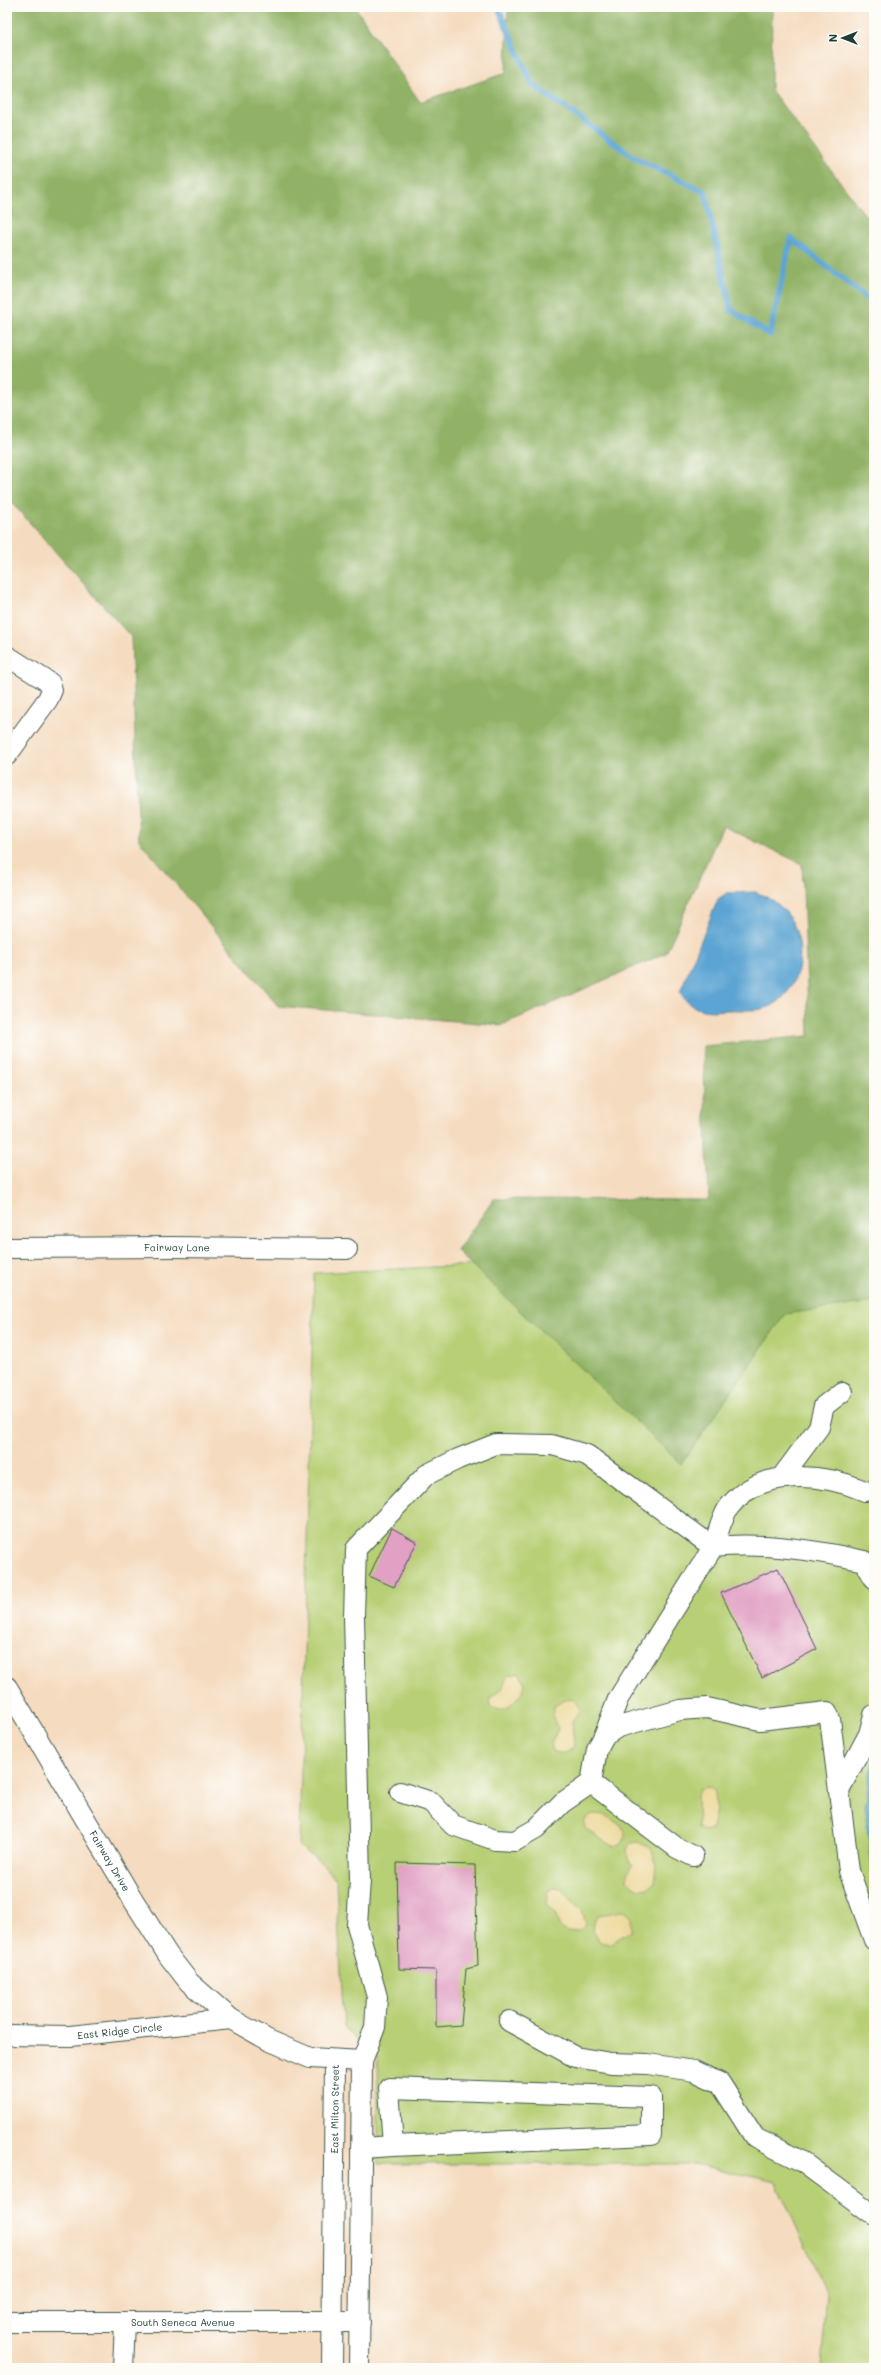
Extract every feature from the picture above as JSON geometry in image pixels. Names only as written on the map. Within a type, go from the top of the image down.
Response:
[{"type":"street","points":[[7,656],[50,684],[52,690],[48,699],[7,755]]},
{"type":"street","name":"Fairway Lane","points":[[7,1248],[172,1247],[347,1249]]},
{"type":"street","points":[[781,1478],[819,1427],[824,1406],[842,1392]]},
{"type":"street","points":[[359,2368],[362,2062],[375,2027],[377,1997],[357,1925],[360,1880],[354,1624],[356,1549],[426,1475],[458,1459],[496,1444],[552,1445],[587,1455],[713,1547],[730,1546],[820,1551],[871,1567]]},
{"type":"street","points":[[400,1792],[431,1802],[453,1825],[495,1840],[515,1841],[536,1829],[562,1803],[591,1783],[596,1749],[604,1736],[618,1699],[713,1547],[728,1509],[742,1494],[762,1482],[781,1478],[834,1480],[865,1491]]},
{"type":"street","name":"Fairway Drive","points":[[7,1688],[168,1955],[198,1992],[232,2019]]},
{"type":"street","points":[[604,1736],[618,1727],[680,1710],[707,1708],[760,1720],[827,1712],[830,1719],[849,1871],[874,1940]]},
{"type":"street","points":[[839,1790],[869,1734],[874,1715]]},
{"type":"street","points":[[591,1783],[677,1848],[693,1856]]},
{"type":"street","name":"East Ridge Circle","points":[[7,2035],[70,2036],[232,2019]]},
{"type":"street","name":"East Milton Street","points":[[232,2019],[268,2040],[310,2058],[335,2061],[332,2368]]},
{"type":"street","points":[[509,2021],[576,2057],[611,2063],[648,2064],[694,2071],[720,2083],[755,2138],[801,2161],[874,2215]]},
{"type":"street","points":[[335,2061],[362,2062]]},
{"type":"street","points":[[361,2148],[651,2135],[651,2097],[389,2088],[393,2146]]},
{"type":"street","points":[[333,2197],[361,2197]]},
{"type":"street","name":"South Seneca Avenue","points":[[7,2322],[360,2322]]},
{"type":"street","points":[[123,2368],[125,2322]]},
{"type":"green space","points":[[7,7],[355,7],[420,102],[506,73],[508,7],[772,7],[771,90],[874,227],[874,1302],[785,1314],[681,1464],[457,1251],[494,1199],[709,1200],[703,1046],[809,1036],[802,864],[723,826],[666,953],[502,1025],[278,1006],[139,840],[131,637],[7,497]]},
{"type":"green space","points":[[474,1265],[874,1273],[874,2368],[821,2368],[827,2294],[776,2182],[695,2164],[379,2164],[377,2057],[344,2028],[336,1882],[324,1865],[299,1846],[314,1273]]},
{"type":"sand","points":[[519,1673],[525,1684],[517,1699],[512,1704],[502,1709],[496,1709],[491,1706],[490,1698],[502,1689],[507,1676]]},
{"type":"sand","points":[[565,1699],[575,1700],[581,1709],[572,1721],[574,1745],[570,1750],[560,1753],[553,1751],[551,1743],[558,1729],[553,1718],[554,1706]]},
{"type":"sand","points":[[709,1787],[715,1792],[716,1808],[712,1829],[705,1832],[698,1828],[697,1795],[700,1789]]},
{"type":"sand","points":[[595,1814],[609,1817],[625,1832],[624,1838],[620,1844],[612,1846],[586,1830],[584,1824],[587,1817]]},
{"type":"sand","points":[[638,1842],[651,1849],[657,1865],[655,1883],[644,1889],[638,1888],[627,1881],[628,1874],[633,1865],[628,1859],[627,1849],[632,1843]]},
{"type":"sand","points":[[555,1887],[563,1891],[578,1908],[582,1910],[586,1924],[578,1931],[567,1932],[560,1927],[555,1914],[546,1903],[548,1890]]},
{"type":"sand","points":[[621,1911],[626,1912],[632,1918],[632,1930],[610,1944],[599,1942],[592,1931],[595,1920],[599,1915]]},
{"type":"water","points":[[755,892],[769,898],[781,907],[790,918],[796,930],[800,957],[798,971],[793,984],[785,995],[775,1004],[764,1009],[713,1011],[694,1007],[684,999],[680,992],[718,899],[727,893]]},
{"type":"water","points":[[874,1750],[874,1885],[865,1809]]},
{"type":"building","points":[[392,1528],[417,1542],[394,1587],[369,1576]]},
{"type":"building","points":[[778,1568],[817,1649],[762,1678],[721,1593]]},
{"type":"building","points":[[397,1863],[475,1865],[478,1966],[466,1969],[461,2025],[436,2027],[436,1970],[399,1969]]},
{"type":"waterway","points":[[498,7],[532,84],[635,158],[705,192],[731,310],[770,335],[791,238],[874,304]]}]
